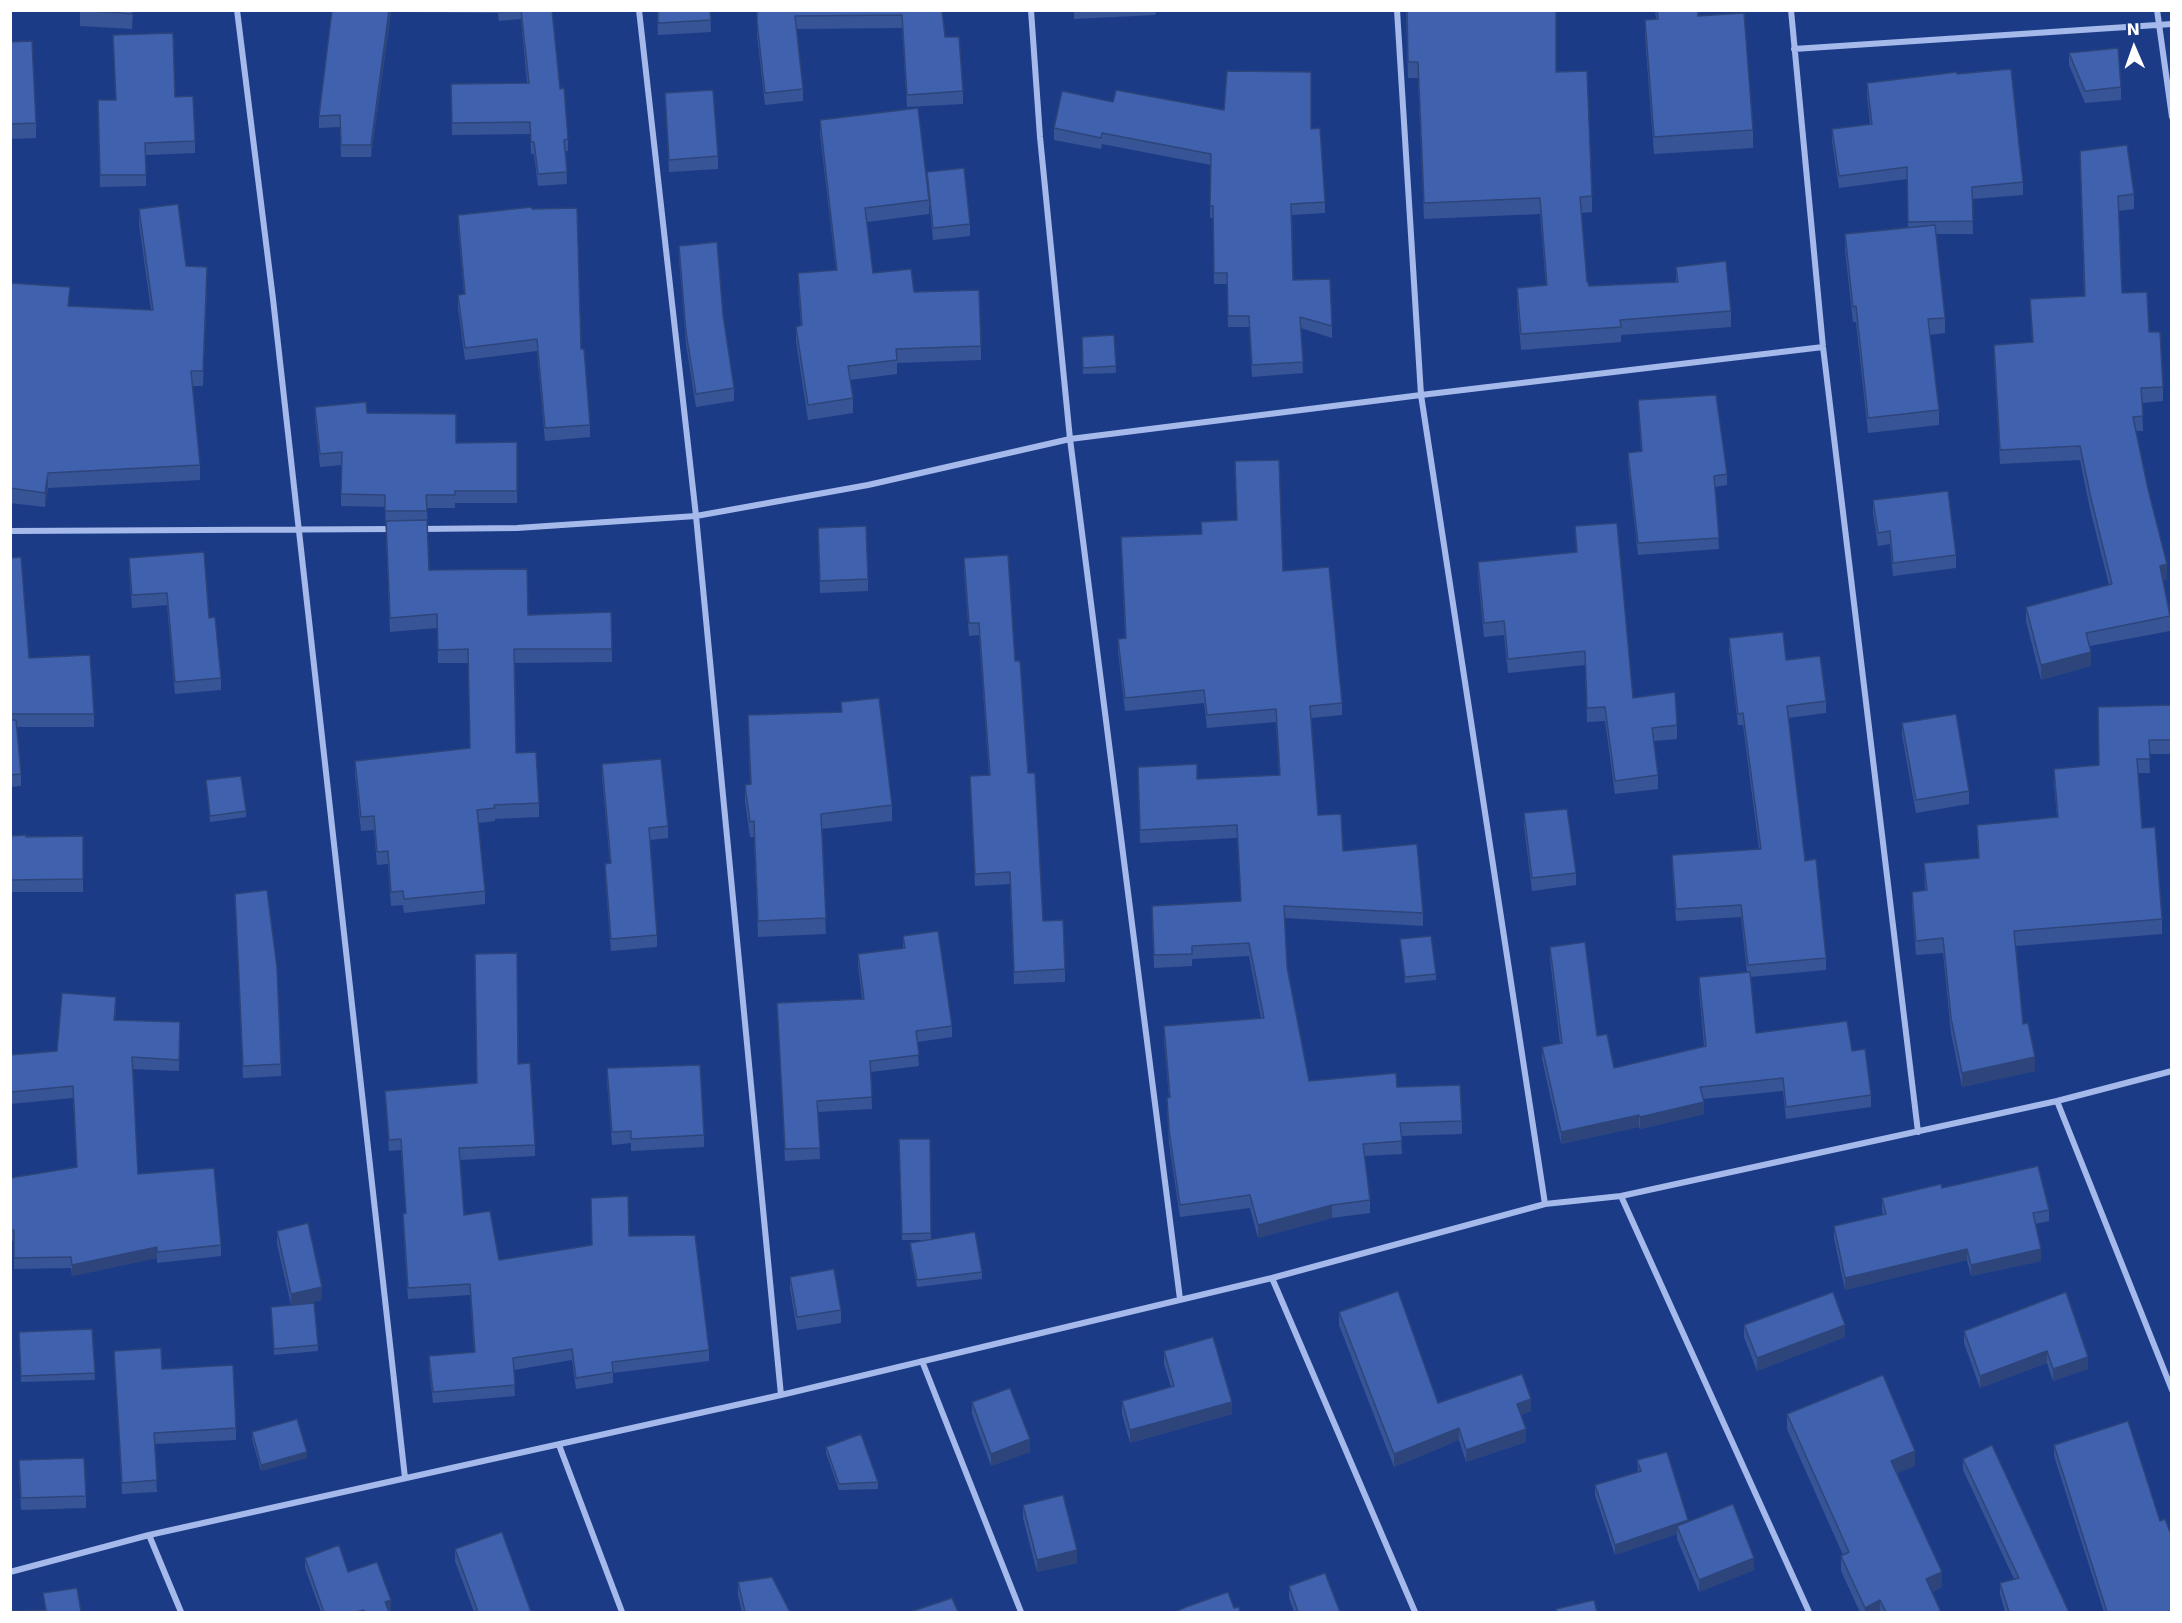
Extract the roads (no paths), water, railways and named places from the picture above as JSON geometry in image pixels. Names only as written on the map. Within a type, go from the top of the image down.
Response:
[{"type":"street","points":[[237,10],[273,299],[405,1478]]},
{"type":"street","points":[[639,10],[696,516],[781,1395]]},
{"type":"street","points":[[1031,10],[1040,137],[1070,439],[1180,1299]]},
{"type":"street","points":[[1397,10],[1420,395],[1545,1204]]},
{"type":"street","points":[[1791,10],[1823,347],[1918,1132]]},
{"type":"street","points":[[2157,10],[2172,117]]},
{"type":"street","points":[[1794,49],[2172,24]]},
{"type":"street","points":[[413,529],[518,528],[696,516],[868,485],[1070,439],[1823,347]]},
{"type":"street","points":[[10,531],[402,529]]},
{"type":"street","points":[[10,1572],[149,1535],[781,1395],[1272,1278],[1545,1204],[1621,1196],[2057,1101],[2172,1071]]},
{"type":"street","points":[[2057,1101],[2172,1390]]},
{"type":"street","points":[[1621,1196],[1809,1612]]},
{"type":"street","points":[[1272,1278],[1415,1612]]},
{"type":"street","points":[[922,1361],[1022,1612]]},
{"type":"street","points":[[560,1445],[622,1612]]},
{"type":"street","points":[[149,1535],[180,1612]]}]
